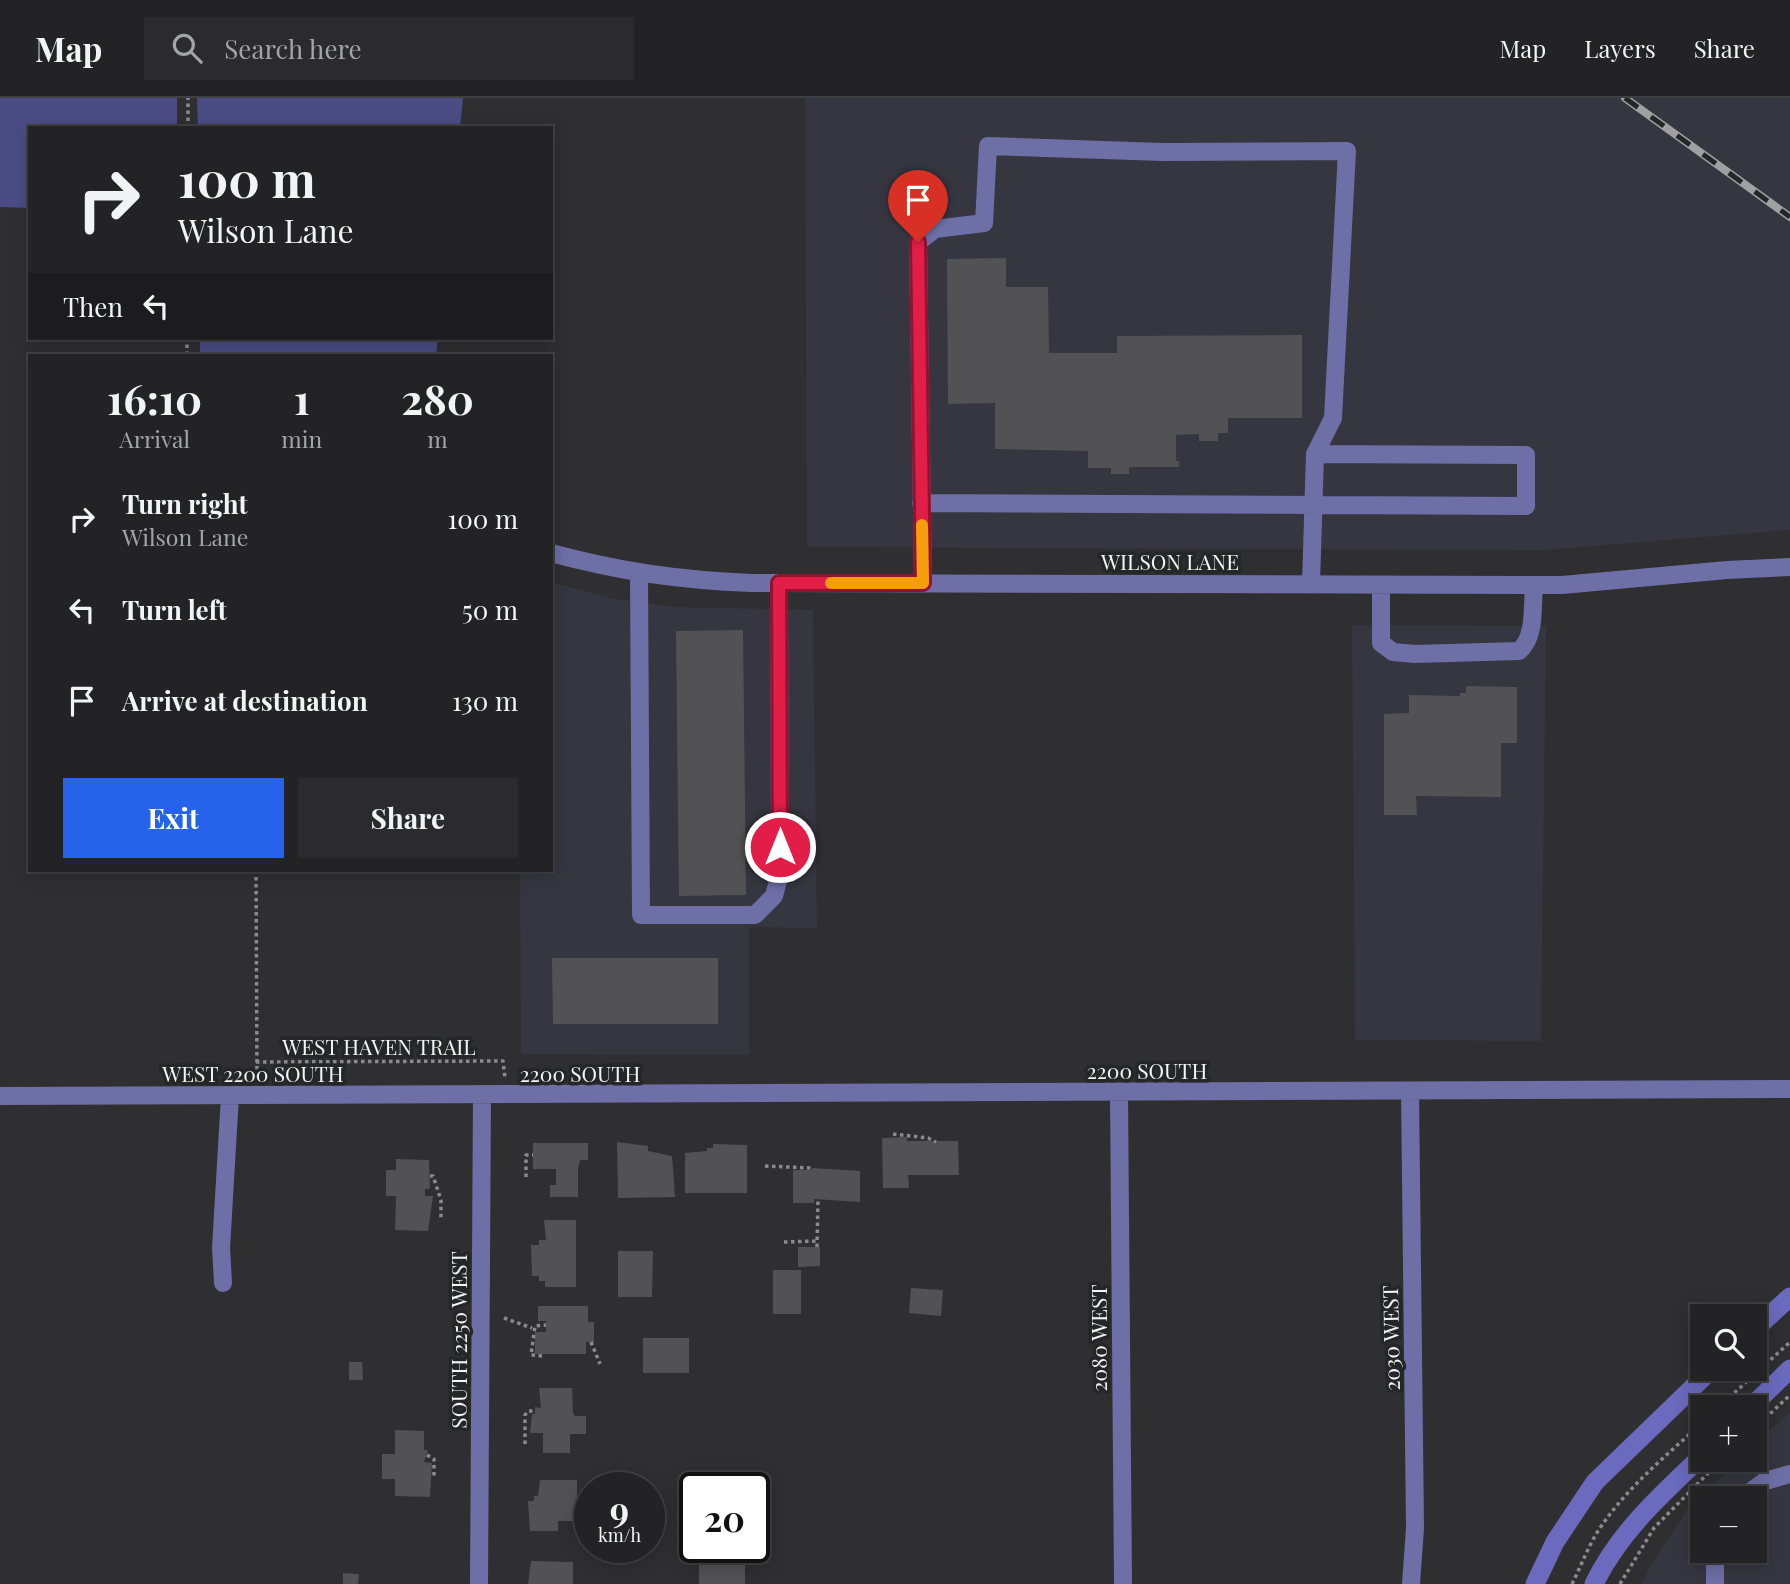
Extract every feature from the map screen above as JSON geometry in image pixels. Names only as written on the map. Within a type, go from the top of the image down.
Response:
[{"type":"street","points":[[923,583],[918,242],[934,229],[984,223],[988,146],[1162,152],[1347,151],[1333,418],[1315,454],[1311,584]]},
{"type":"street","points":[[921,503],[1526,506],[1526,455],[1315,454]]},
{"type":"street","name":"WILSON LANE","points":[[553,553],[639,574],[678,580],[779,583],[1534,586],[1790,567]]},
{"type":"street","points":[[639,574],[641,915],[755,915],[774,897],[780,873],[779,583]]},
{"type":"street","points":[[1381,585],[1381,642],[1393,652],[1415,654],[1519,651],[1526,645],[1531,631],[1534,586]]},
{"type":"street","name":"2200 SOUTH","points":[[505,1090],[1119,1093],[1790,1089]]},
{"type":"street","name":"WEST 2200 SOUTH","points":[[0,1096],[482,1096],[505,1090]]},
{"type":"street","name":"2030 WEST","points":[[1410,1091],[1415,1528],[1411,1584]]},
{"type":"street","name":"2080 WEST","points":[[1119,1093],[1123,1584]]},
{"type":"street","points":[[223,1283],[220,1248],[230,1096]]},
{"type":"street","name":"SOUTH 2250 WEST","points":[[479,1584],[482,1096]]},
{"type":"street","points":[[1758,1486],[1765,1481],[1790,1474]]},
{"type":"street","points":[[1715,1563],[1715,1584]]},
{"type":"path","points":[[188,98],[188,126]]},
{"type":"path","name":"WEST HAVEN TRAIL","points":[[256,872],[257,1062],[503,1061],[505,1090]]},
{"type":"path","points":[[893,1134],[928,1138],[936,1142]]},
{"type":"path","points":[[526,1177],[526,1155],[533,1155]]},
{"type":"path","points":[[765,1166],[812,1168]]},
{"type":"path","points":[[430,1175],[433,1175],[441,1200],[440,1218]]},
{"type":"path","points":[[784,1242],[817,1244],[818,1199]]},
{"type":"path","points":[[504,1318],[532,1328],[546,1325]]},
{"type":"path","points":[[532,1328],[531,1355],[542,1356]]},
{"type":"path","points":[[591,1342],[600,1364]]},
{"type":"path","points":[[1732,1395],[1790,1342]]},
{"type":"path","points":[[1767,1416],[1790,1395]]},
{"type":"path","points":[[525,1444],[525,1415],[528,1411],[535,1411]]},
{"type":"path","points":[[1573,1584],[1597,1533],[1613,1510],[1632,1487],[1690,1434]]},
{"type":"path","points":[[427,1455],[434,1459],[434,1477]]},
{"type":"path","points":[[1620,1584],[1654,1528],[1709,1472]]},
{"type":"shaded area","points":[[0,98],[177,98],[177,126],[28,126],[28,208],[0,207]]},
{"type":"shaded area","points":[[197,98],[463,98],[460,126],[198,126]]},
{"type":"shaded area","points":[[805,98],[1790,98],[1790,530],[1544,550],[807,547]]},
{"type":"shaded area","points":[[200,340],[438,340],[436,354],[200,354]]},
{"type":"shaded area","points":[[553,583],[610,598],[676,607],[813,610],[817,928],[749,927],[749,1055],[521,1054],[520,872],[553,872]]},
{"type":"shaded area","points":[[1352,625],[1546,626],[1541,1041],[1355,1040]]},
{"type":"shaded area","points":[[1790,1412],[1790,1584],[1642,1584],[1651,1565],[1690,1505],[1690,1563],[1767,1563],[1767,1486],[1711,1486],[1726,1472],[1767,1472],[1767,1433]]},
{"type":"building","points":[[1006,258],[1006,287],[1048,287],[1049,353],[1117,353],[1117,336],[1302,335],[1302,418],[1228,418],[1228,433],[1218,433],[1218,441],[1199,441],[1199,434],[1176,435],[1176,461],[1179,461],[1179,467],[1129,467],[1129,474],[1111,474],[1111,468],[1088,468],[1088,451],[995,449],[995,403],[948,404],[947,259]]},
{"type":"building","points":[[743,630],[746,895],[679,896],[676,631]]},
{"type":"building","points":[[1466,686],[1517,687],[1517,743],[1501,743],[1501,797],[1416,796],[1417,815],[1384,815],[1384,714],[1409,713],[1409,695],[1460,696],[1460,693],[1466,693]]},
{"type":"building","points":[[552,958],[718,958],[718,1024],[553,1024]]},
{"type":"building","points":[[907,1137],[907,1141],[958,1141],[959,1175],[908,1175],[909,1188],[883,1188],[882,1138]]},
{"type":"building","points":[[617,1142],[648,1146],[648,1151],[672,1156],[675,1197],[618,1198]]},
{"type":"building","points":[[533,1143],[588,1143],[588,1160],[580,1160],[578,1168],[578,1197],[550,1197],[550,1185],[556,1185],[556,1169],[533,1169]]},
{"type":"building","points":[[713,1144],[747,1145],[747,1193],[685,1193],[685,1153],[707,1151],[707,1148],[713,1148]]},
{"type":"building","points":[[396,1159],[429,1160],[430,1189],[425,1189],[425,1196],[433,1196],[428,1231],[395,1230],[396,1196],[386,1196],[386,1170],[396,1170]]},
{"type":"building","points":[[812,1168],[860,1171],[860,1202],[814,1199],[814,1203],[793,1203],[793,1170]]},
{"type":"building","points":[[544,1220],[576,1220],[576,1287],[545,1287],[545,1281],[539,1281],[539,1276],[532,1276],[531,1245],[539,1245],[539,1240],[546,1240]]},
{"type":"building","points":[[798,1247],[820,1247],[820,1266],[798,1267]]},
{"type":"building","points":[[618,1251],[653,1251],[652,1297],[618,1297]]},
{"type":"building","points":[[773,1270],[801,1270],[801,1314],[773,1314]]},
{"type":"building","points":[[911,1288],[943,1290],[941,1316],[909,1313]]},
{"type":"building","points":[[538,1306],[588,1306],[588,1322],[594,1322],[594,1342],[586,1342],[586,1354],[535,1354],[535,1332],[546,1332],[546,1321],[538,1321]]},
{"type":"building","points":[[643,1338],[689,1338],[689,1373],[643,1373]]},
{"type":"building","points":[[349,1362],[362,1362],[363,1380],[349,1380]]},
{"type":"building","points":[[539,1388],[572,1388],[573,1413],[575,1416],[586,1416],[586,1434],[570,1434],[570,1453],[543,1453],[543,1433],[530,1433],[535,1407],[541,1408]]},
{"type":"building","points":[[395,1430],[424,1431],[424,1450],[428,1450],[424,1462],[432,1463],[430,1497],[395,1496],[395,1479],[382,1479],[382,1454],[395,1454]]},
{"type":"building","points":[[540,1480],[574,1480],[574,1521],[558,1521],[558,1531],[530,1531],[528,1501],[534,1501],[534,1496],[538,1496]]},
{"type":"building","points":[[531,1561],[573,1562],[573,1584],[528,1584]]},
{"type":"building","points":[[699,1563],[745,1563],[745,1584],[699,1584]]},
{"type":"building","points":[[343,1573],[359,1574],[358,1584],[343,1584]]},
{"type":"waterway","points":[[1767,1318],[1790,1297]]},
{"type":"waterway","points":[[1763,1395],[1790,1369]]},
{"type":"waterway","points":[[1535,1584],[1555,1542],[1595,1482],[1700,1381]]},
{"type":"waterway","points":[[1594,1584],[1629,1530],[1690,1467]]},
{"type":"railway","points":[[1625,98],[1790,217]]},
{"type":"slow traffic","points":[[831,583],[923,583],[922,525]]},
{"type":"route","points":[[780,847],[779,583],[923,583],[918,403],[918,242]]}]
